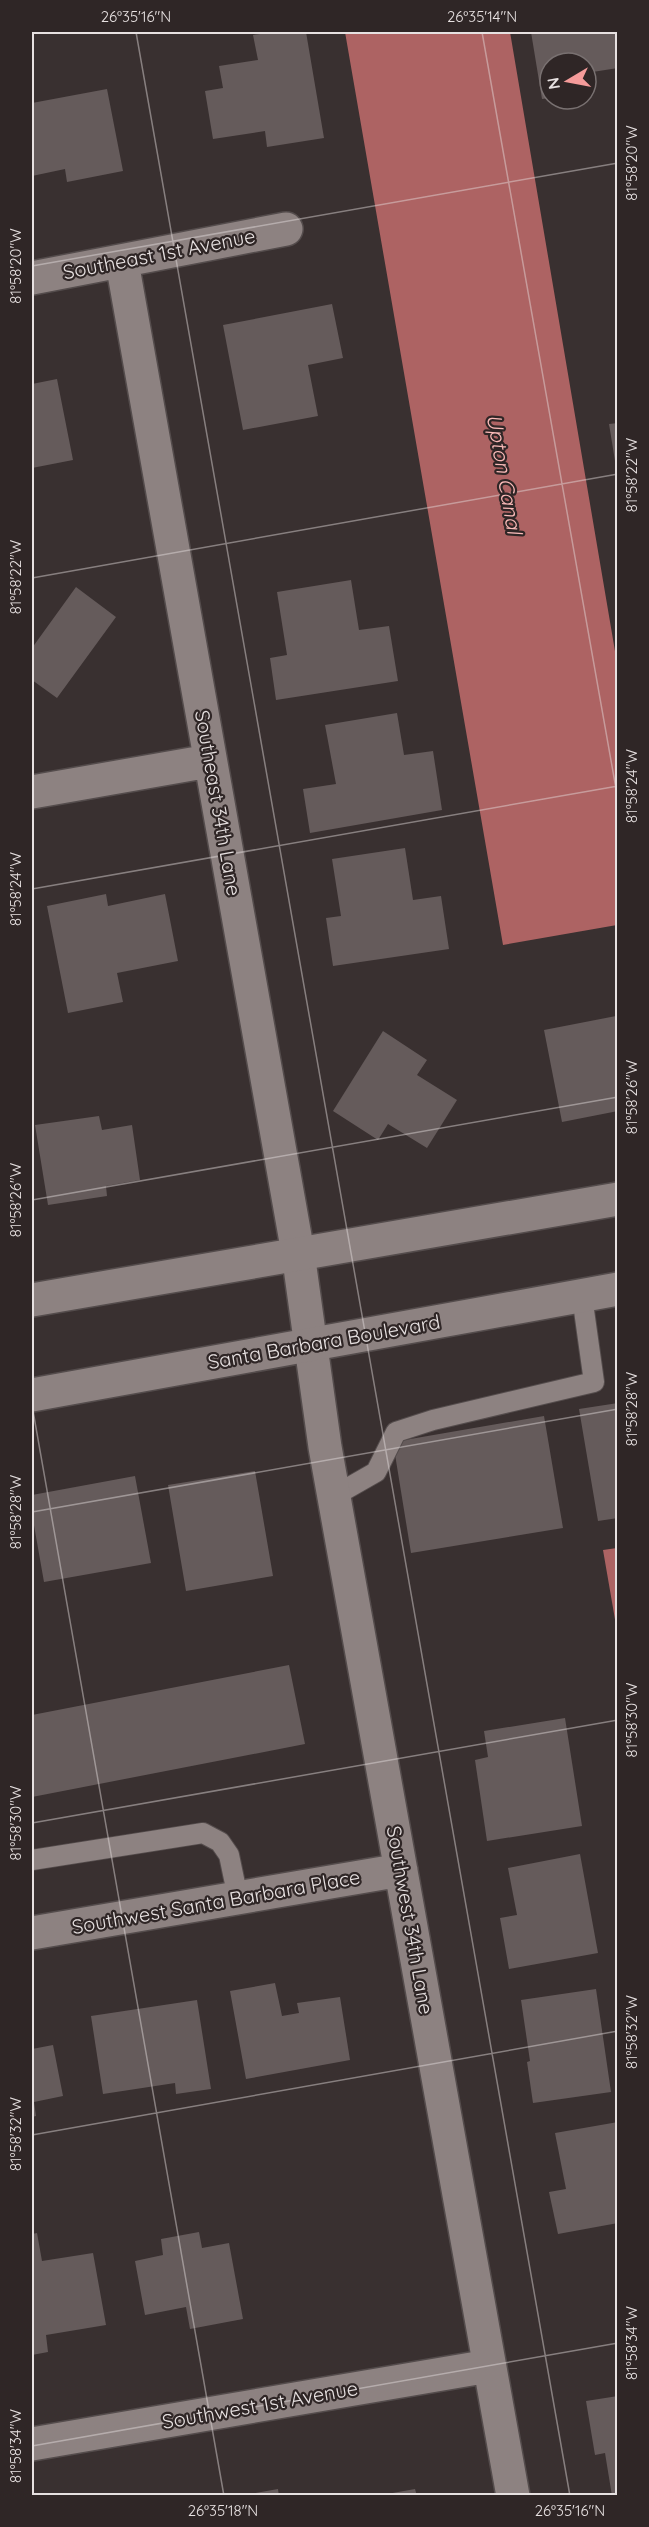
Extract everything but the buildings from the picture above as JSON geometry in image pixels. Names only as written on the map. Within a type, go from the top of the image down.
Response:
[{"type":"street","name":"Southeast 1st Avenue","points":[[32,278],[286,230]]},
{"type":"street","name":"Southeast 34th Lane","points":[[123,262],[313,1344]]},
{"type":"street","points":[[32,792],[209,761]]},
{"type":"street","points":[[32,1300],[618,1199]]},
{"type":"street","name":"Santa Barbara Boulevard","points":[[32,1395],[618,1289]]},
{"type":"street","name":"Southwest 34th Lane","points":[[313,1344],[334,1496],[513,2496]]},
{"type":"street","name":"Southwest Santa Barbara Place","points":[[32,1934],[401,1870]]},
{"type":"street","name":"Southwest 1st Avenue","points":[[32,2444],[489,2366]]},
{"type":"lane","points":[[334,1496],[376,1472],[396,1432],[433,1420],[594,1382],[582,1296]]},
{"type":"lane","points":[[32,1860],[203,1833],[220,1842],[229,1855],[238,1898]]},
{"type":"water","name":"Upton Canal","points":[[345,32],[510,32],[617,663],[617,925],[503,945]]},
{"type":"water","points":[[618,1548],[617,1631],[603,1550]]}]
